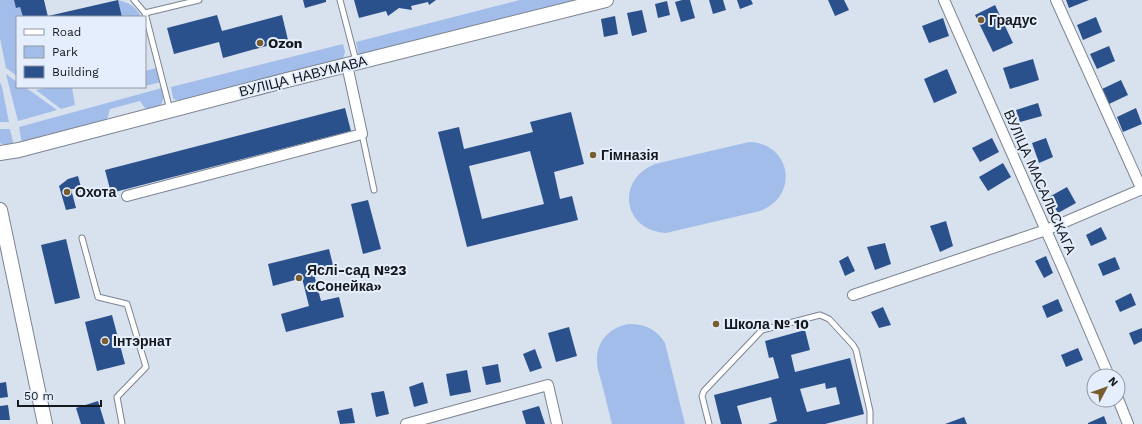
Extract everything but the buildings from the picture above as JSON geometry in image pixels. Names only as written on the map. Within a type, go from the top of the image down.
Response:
[{"type":"street","name":"ВУЛІЦА НАВУМАВА","points":[[0,153],[19,150],[170,110],[606,0]]},
{"type":"street","name":"ВУЛІЦА МАСАЛЬСКАГА","points":[[944,0],[1106,368]]},
{"type":"street","points":[[853,295],[1046,230],[1142,189],[1056,0]]},
{"type":"street","points":[[127,196],[362,134],[352,64]]},
{"type":"street","points":[[0,210],[45,424]]},
{"type":"street","points":[[406,424],[548,385],[557,424]]},
{"type":"street","points":[[1122,408],[1128,424]]},
{"type":"lane","points":[[134,0],[146,16]]},
{"type":"lane","points":[[145,13],[199,0]]},
{"type":"lane","points":[[340,0],[352,64]]},
{"type":"lane","points":[[146,17],[170,110]]},
{"type":"lane","points":[[362,134],[374,190]]},
{"type":"lane","points":[[82,238],[98,297],[128,304],[146,367],[117,397],[122,424]]},
{"type":"lane","points":[[709,424],[702,396],[704,391],[762,330],[820,315],[829,320],[854,345],[870,411],[870,424]]},
{"type":"green space","points":[[0,0],[14,0],[20,7],[23,16],[16,16],[16,75],[6,68],[0,38]]},
{"type":"green space","points":[[118,0],[126,2],[132,6],[137,10],[140,16],[122,16]]},
{"type":"green space","points":[[520,0],[582,0],[359,56],[356,42]]},
{"type":"green space","points":[[343,44],[345,52],[343,58],[180,100],[175,100],[173,98],[171,87]]},
{"type":"green space","points":[[156,68],[161,82],[146,86],[146,71]]},
{"type":"green space","points":[[6,74],[16,81],[16,88],[26,88],[57,110],[18,121]]},
{"type":"green space","points":[[0,82],[2,87],[9,122],[0,122]]},
{"type":"green space","points":[[46,88],[72,88],[75,105],[61,109],[36,90]]},
{"type":"green space","points":[[162,88],[163,101],[156,108],[147,111],[140,101],[110,109],[106,123],[22,145],[19,127]]},
{"type":"green space","points":[[0,129],[10,129],[14,146],[7,146],[0,143]]},
{"type":"green space","points":[[749,142],[763,145],[774,151],[781,160],[785,171],[785,183],[781,194],[773,204],[760,211],[666,233],[652,230],[641,224],[633,215],[629,204],[630,192],[634,181],[642,171],[655,164]]},
{"type":"green space","points":[[623,325],[641,325],[655,331],[665,343],[685,424],[612,424],[598,368],[597,354],[602,341],[611,331]]},
{"type":"place","name":"Градус","points":[[981,20]]},
{"type":"place","name":"Ozon","points":[[260,43]]},
{"type":"place","name":"Гімназія","points":[[593,155]]},
{"type":"place","name":"Охота","points":[[67,192]]},
{"type":"place","name":"Яслі-сад №23 «Сонейка»","points":[[299,278]]},
{"type":"place","name":"Школа № 10","points":[[716,324]]},
{"type":"place","name":"Інтэрнат","points":[[105,341]]}]
